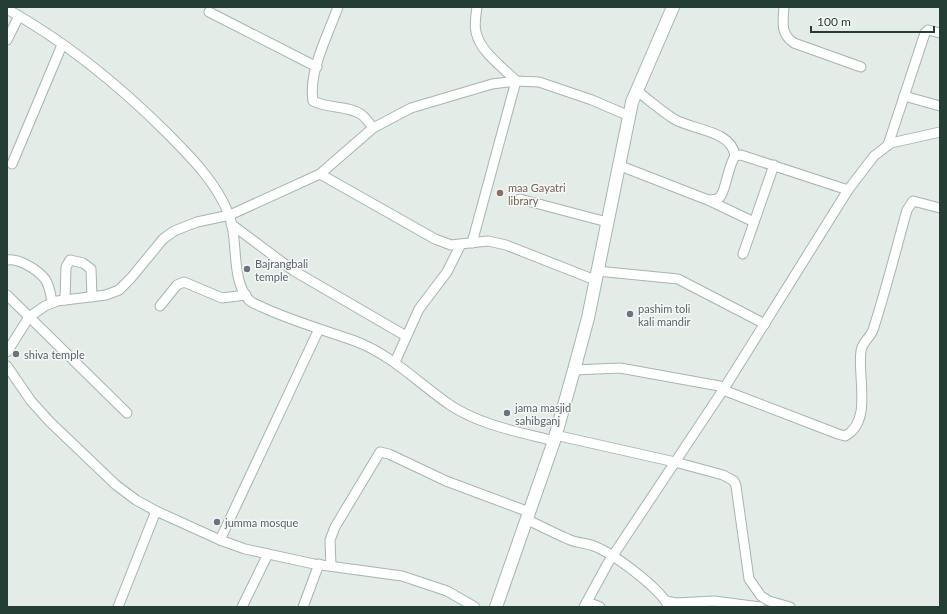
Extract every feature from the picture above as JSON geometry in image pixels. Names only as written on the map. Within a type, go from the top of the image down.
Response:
[{"type":"main road","points":[[496,607],[555,438],[574,370],[588,318],[629,116],[637,90],[673,7]]},
{"type":"street","points":[[338,7],[317,67],[311,91],[313,101],[320,105],[353,111],[362,115],[373,128]]},
{"type":"street","points":[[477,7],[475,23],[478,41],[516,81]]},
{"type":"street","points":[[784,7],[784,33],[787,38],[861,67]]},
{"type":"street","points":[[7,9],[62,45],[115,84],[187,153],[204,174],[230,220],[240,284],[249,301],[277,314],[364,344],[381,352],[450,405],[490,424],[675,462],[723,475],[734,481],[749,579],[761,596],[769,601],[790,607]]},
{"type":"street","points":[[209,12],[317,67]]},
{"type":"street","points":[[7,40],[19,16]]},
{"type":"street","points":[[888,145],[925,33],[928,30],[940,33]]},
{"type":"street","points":[[12,164],[62,45]]},
{"type":"street","points":[[472,243],[516,81]]},
{"type":"street","points":[[7,352],[29,317],[52,303],[106,295],[119,290],[131,278],[163,239],[174,230],[197,222],[230,220],[320,174],[373,128],[411,108],[492,84],[516,81],[539,82],[592,100],[629,116]]},
{"type":"street","points":[[637,90],[675,119],[708,130],[726,140],[734,149],[735,156],[731,162],[721,196],[716,200],[708,200]]},
{"type":"street","points":[[904,96],[940,106]]},
{"type":"street","points":[[600,607],[585,604],[613,556],[724,389],[848,190],[874,156],[888,145],[902,139],[940,132]]},
{"type":"street","points":[[735,156],[741,155],[848,190]]},
{"type":"street","points":[[618,165],[708,200],[754,222]]},
{"type":"street","points":[[743,254],[774,166]]},
{"type":"street","points":[[320,174],[419,232],[451,245],[488,241],[506,245],[596,275],[678,279],[765,324]]},
{"type":"street","points":[[520,199],[607,222]]},
{"type":"street","points":[[574,370],[620,368],[724,389],[838,434],[845,436],[850,434],[855,427],[862,405],[861,350],[872,331],[907,210],[913,201],[940,208]]},
{"type":"street","points":[[230,220],[294,271],[406,336]]},
{"type":"street","points":[[395,362],[419,309],[447,272],[462,244]]},
{"type":"street","points":[[7,260],[16,261],[27,266],[45,280],[52,303]]},
{"type":"street","points":[[66,300],[66,267],[70,260],[83,263],[91,270],[92,296]]},
{"type":"street","points":[[160,306],[177,285],[184,282],[222,298],[246,295]]},
{"type":"street","points":[[7,296],[127,413]]},
{"type":"street","points":[[220,540],[319,328]]},
{"type":"street","points":[[7,366],[31,401],[50,422],[116,484],[136,500],[156,511],[220,540],[268,554],[331,566],[402,576],[447,591],[474,607]]},
{"type":"street","points":[[331,566],[330,549],[334,530],[380,452],[389,454],[446,481],[527,516],[566,539],[595,546],[613,556],[654,587],[668,604],[714,601],[760,607],[761,596]]},
{"type":"street","points":[[118,607],[156,511]]},
{"type":"street","points":[[242,607],[268,554]]},
{"type":"street","points":[[303,607],[319,564]]},
{"type":"place","name":"maa Gayatri library","points":[[500,193]]},
{"type":"place","name":"Bajrangbali temple","points":[[247,269]]},
{"type":"place","name":"pashim toli kali mandir","points":[[630,314]]},
{"type":"place","name":"shiva temple","points":[[16,354]]},
{"type":"place","name":"jama masjid sahibganj","points":[[507,413]]},
{"type":"place","name":"jumma mosque","points":[[217,522]]}]
